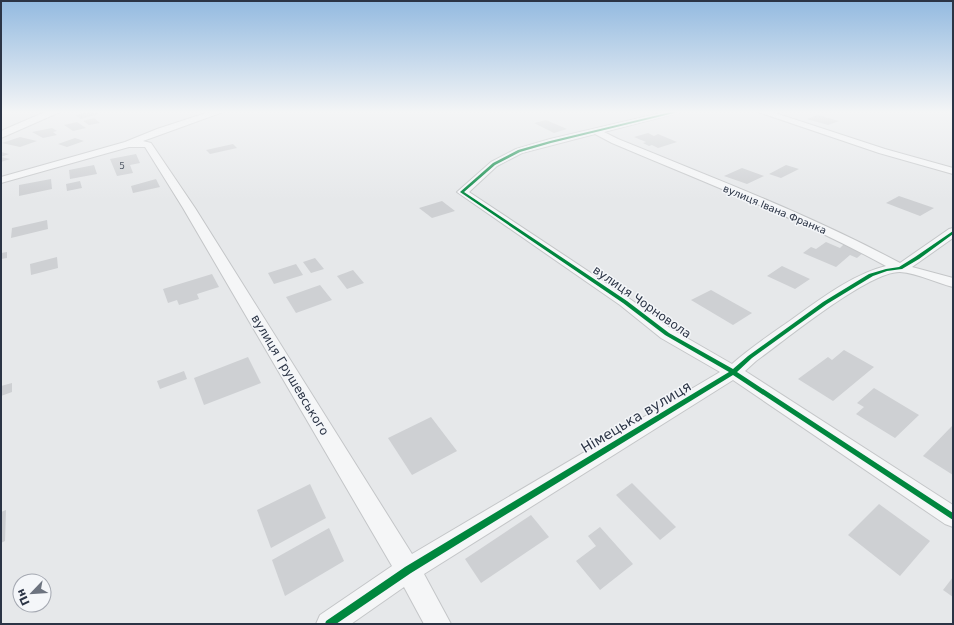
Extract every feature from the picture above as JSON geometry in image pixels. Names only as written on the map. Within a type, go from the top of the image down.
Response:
[{"type":"street","points":[[1,180],[135,141]]},
{"type":"street","name":"вулиця Чорновола","points":[[554,141],[519,151],[494,164],[462,192],[625,302],[667,334],[733,372],[953,517]]},
{"type":"street","name":"вулиця Івана Франка","points":[[615,141],[807,222],[900,268],[923,273],[953,283]]},
{"type":"street","points":[[851,141],[953,171]]},
{"type":"street","name":"вулиця Грушевського","points":[[128,144],[141,143],[148,145],[189,208],[408,570],[438,624]]},
{"type":"street","name":"Німецька вулиця","points":[[330,624],[408,570],[733,372],[750,357],[826,303],[871,275],[886,270],[900,268],[917,258],[953,232]]},
{"type":"building","points":[[8,141],[37,141],[20,147],[2,143]]},
{"type":"building","points":[[66,141],[84,141],[67,147],[58,144]]},
{"type":"building","points":[[644,141],[677,142],[658,148],[643,143],[646,142]]},
{"type":"building","points":[[233,144],[237,148],[210,154],[206,150]]},
{"type":"building","points":[[1,152],[9,154],[1,157]]},
{"type":"building","points":[[136,154],[140,163],[130,165],[133,173],[117,176],[110,159]]},
{"type":"building","points":[[1,157],[10,159],[1,162]]},
{"type":"building","points":[[94,165],[97,174],[70,179],[69,170]]},
{"type":"building","points":[[786,165],[799,169],[781,178],[769,174]]},
{"type":"building","points":[[742,168],[764,176],[747,184],[724,176]]},
{"type":"building","points":[[51,179],[52,189],[19,196],[19,185]]},
{"type":"building","points":[[156,179],[160,187],[133,193],[131,186]]},
{"type":"building","points":[[80,181],[82,188],[67,191],[66,184]]},
{"type":"building","points":[[899,196],[934,208],[920,216],[886,203]]},
{"type":"building","points":[[442,201],[455,211],[432,218],[419,208]]},
{"type":"building","points":[[47,220],[48,229],[11,238],[12,228]]},
{"type":"building","points":[[826,242],[840,248],[845,243],[865,251],[857,258],[850,255],[836,267],[803,253],[811,247],[816,249]]},
{"type":"building","points":[[7,252],[7,258],[1,259],[1,253]]},
{"type":"building","points":[[57,257],[58,268],[31,275],[30,264]]},
{"type":"building","points":[[315,258],[324,269],[311,273],[303,262]]},
{"type":"building","points":[[296,264],[303,275],[274,284],[268,273]]},
{"type":"building","points":[[782,266],[810,279],[795,289],[767,276]]},
{"type":"building","points":[[353,270],[364,283],[347,289],[337,276]]},
{"type":"building","points":[[212,274],[219,287],[197,294],[199,299],[179,305],[177,300],[168,303],[163,289]]},
{"type":"building","points":[[320,285],[332,300],[296,313],[286,297]]},
{"type":"building","points":[[711,290],[752,313],[733,325],[691,300]]},
{"type":"building","points":[[844,350],[874,367],[833,401],[798,379],[828,357],[832,360]]},
{"type":"building","points":[[248,357],[261,383],[204,405],[194,378]]},
{"type":"building","points":[[184,371],[187,379],[160,389],[157,381]]},
{"type":"building","points":[[12,383],[12,392],[1,396],[1,386]]},
{"type":"building","points":[[874,388],[919,415],[895,438],[856,414],[864,407],[857,403]]},
{"type":"building","points":[[431,417],[457,451],[412,475],[388,438]]},
{"type":"building","points":[[952,426],[953,427],[953,475],[923,456]]},
{"type":"building","points":[[632,483],[676,527],[660,540],[616,495]]},
{"type":"building","points":[[310,484],[326,518],[271,548],[257,510]]},
{"type":"building","points":[[879,504],[930,541],[900,576],[848,535]]},
{"type":"building","points":[[6,510],[5,541],[1,543],[1,512]]},
{"type":"building","points":[[531,515],[549,537],[481,583],[465,559]]},
{"type":"building","points":[[600,527],[633,564],[600,590],[576,561],[596,546],[588,536]]},
{"type":"building","points":[[329,528],[344,561],[285,596],[272,560]]},
{"type":"building","points":[[953,577],[953,597],[943,590]]},
{"type":"cycle path","points":[[554,141],[519,151],[494,164],[462,192],[625,302],[667,334],[733,372],[953,517]]},
{"type":"cycle path","points":[[329,624],[408,570],[733,372],[750,357],[825,303],[871,275],[886,270],[900,268],[917,258],[953,232]]}]
